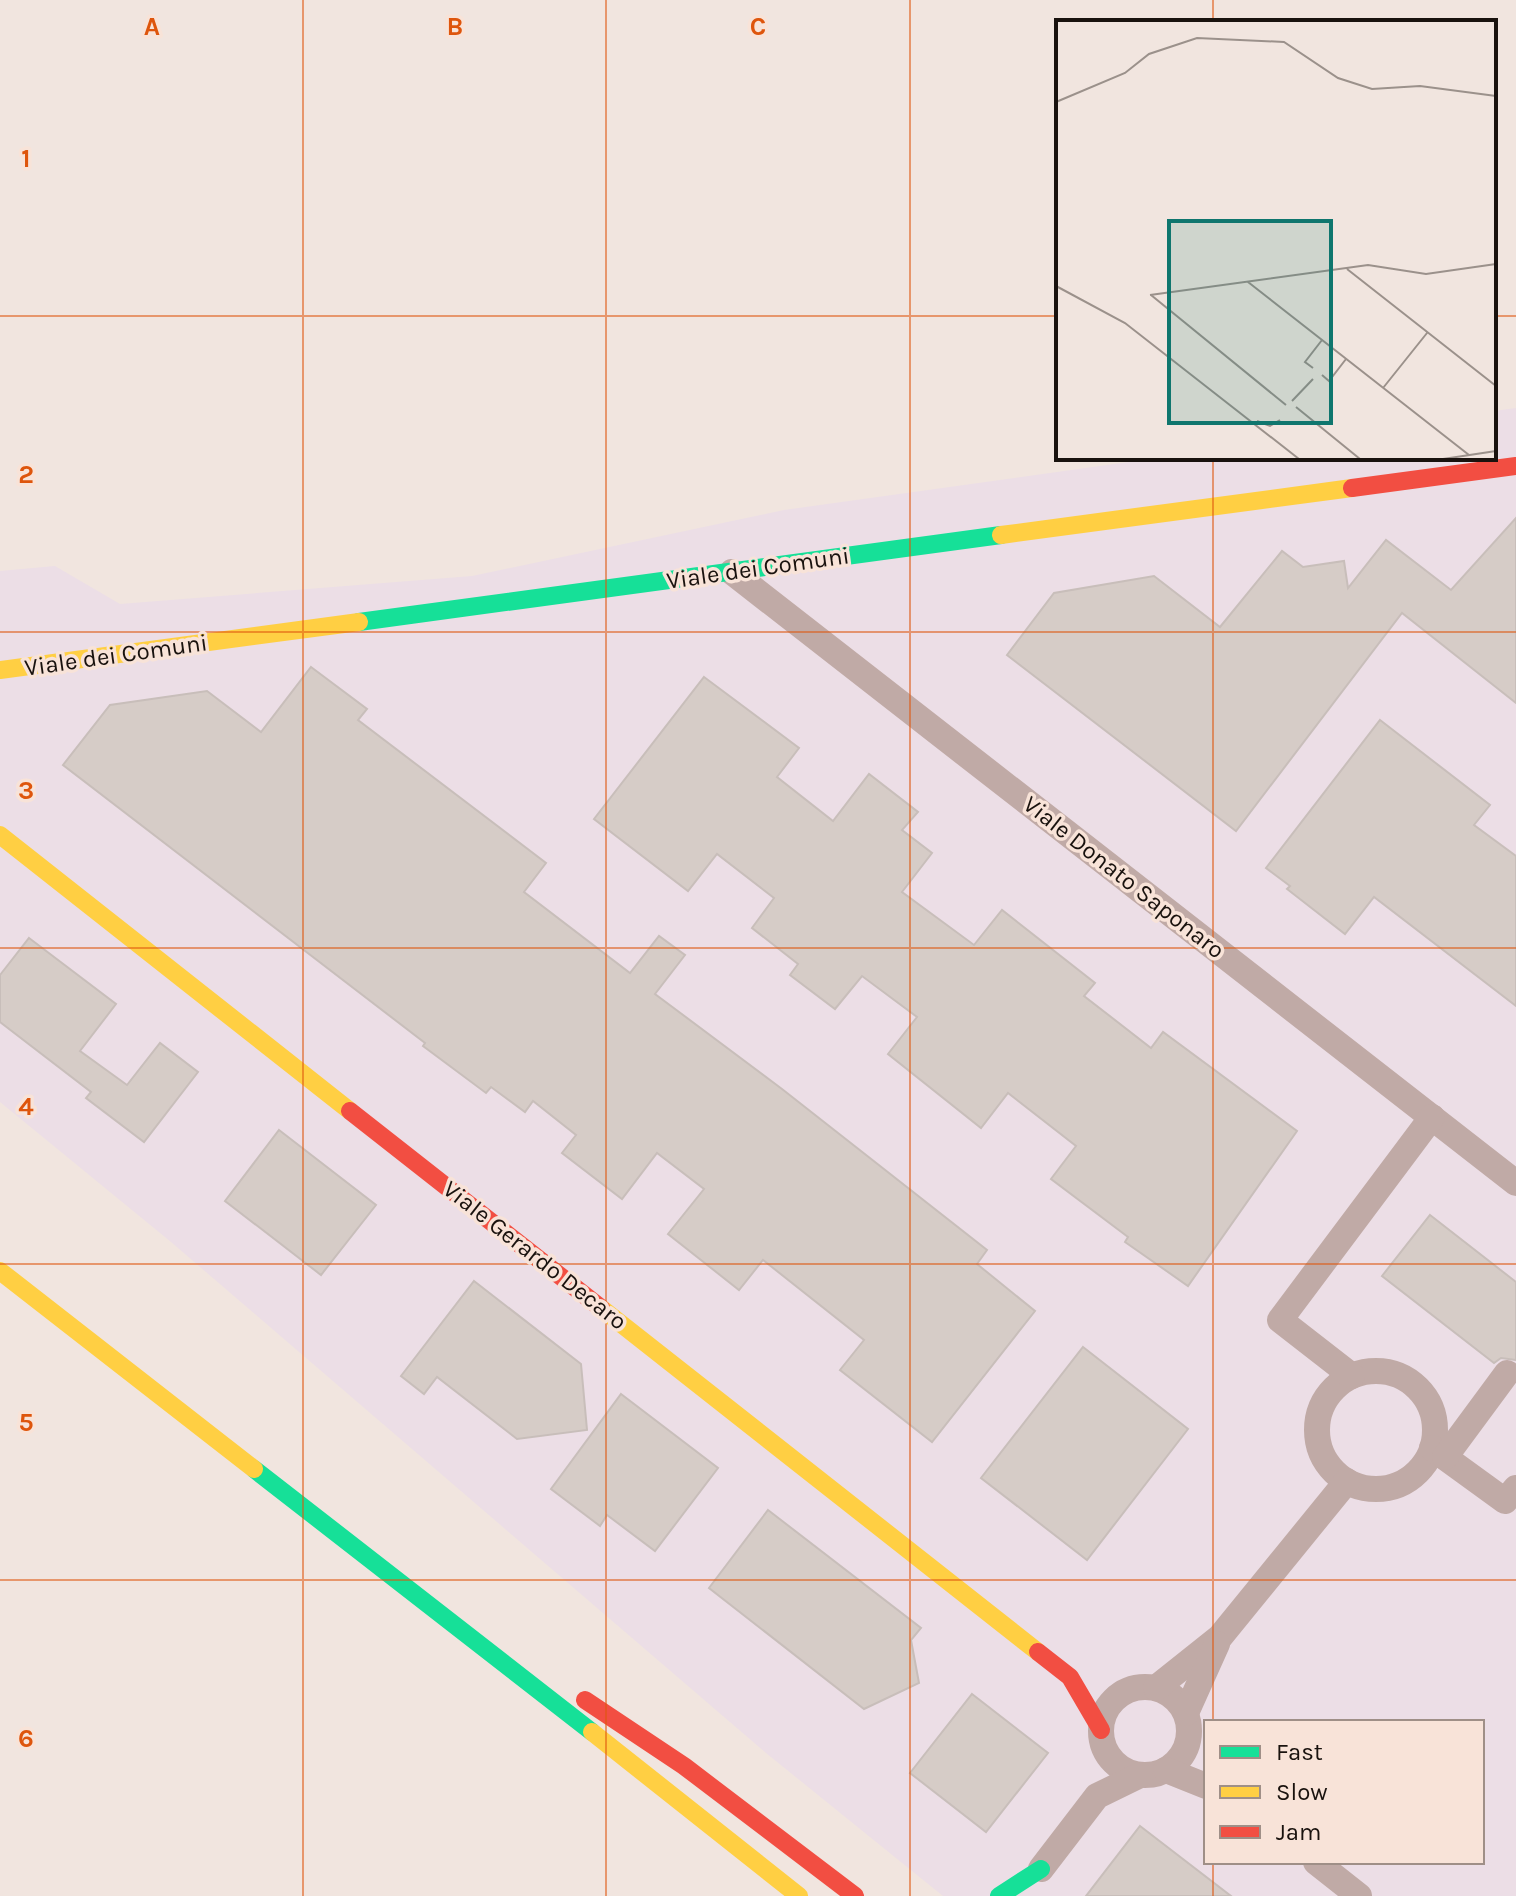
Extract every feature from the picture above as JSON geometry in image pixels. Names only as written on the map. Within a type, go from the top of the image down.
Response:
[{"type":"street","name":"Viale dei Comuni","points":[[0,670],[1516,466]]},
{"type":"street","name":"Viale Donato Saponaro","points":[[732,572],[1516,1183]]},
{"type":"street","name":"Viale Gerardo Decaro","points":[[0,835],[1070,1677]]},
{"type":"street","points":[[1352,1376],[1280,1320],[1432,1117]]},
{"type":"street","points":[[0,1271],[480,1643],[799,1896]]},
{"type":"street","points":[[1507,1373],[1438,1452],[1397,1485],[1363,1487],[1347,1481],[1332,1469],[1322,1454],[1317,1436],[1318,1418],[1324,1401],[1336,1386],[1352,1376],[1370,1371],[1390,1372],[1407,1380],[1422,1393],[1431,1410],[1438,1452],[1505,1501],[1516,1488]]},
{"type":"street","points":[[1156,1688],[1220,1637],[1347,1481]]},
{"type":"street","points":[[1186,1713],[1220,1637]]},
{"type":"street","points":[[480,1643],[530,1666],[567,1688],[684,1766],[855,1896]]},
{"type":"street","points":[[1070,1677],[1123,1692]]},
{"type":"street","points":[[1070,1677],[1118,1765],[1140,1775]]},
{"type":"street","points":[[1028,1896],[1041,1869],[1097,1796],[1140,1775],[1166,1770],[1183,1754],[1190,1728],[1179,1701],[1168,1693],[1145,1686],[1123,1692],[1112,1702],[1104,1715],[1097,1796]]},
{"type":"street","points":[[1188,1743],[1204,1762]]},
{"type":"street","points":[[1166,1770],[1204,1785]]},
{"type":"street","points":[[1319,1864],[1359,1896]]},
{"type":"street","points":[[999,1896],[1041,1869]]},
{"type":"shaded area","points":[[1516,408],[1516,1896],[943,1896],[766,1753],[171,1242],[0,1102],[0,571],[55,566],[120,604],[472,576],[784,510],[1143,460],[1496,460],[1496,411]]},
{"type":"building","points":[[1516,518],[1516,703],[1402,613],[1236,831],[1007,655],[1054,593],[1154,576],[1220,627],[1282,551],[1303,567],[1344,561],[1348,588],[1386,540],[1451,590]]},
{"type":"building","points":[[311,667],[367,709],[358,720],[546,863],[524,892],[630,973],[659,936],[685,955],[655,994],[987,1250],[977,1264],[1035,1311],[932,1442],[840,1370],[864,1340],[763,1260],[739,1290],[668,1234],[704,1189],[657,1153],[622,1199],[562,1153],[576,1135],[533,1101],[525,1112],[491,1087],[486,1093],[63,765],[110,705],[207,691],[261,732]]},
{"type":"building","points":[[704,677],[799,748],[777,777],[833,821],[869,774],[918,812],[902,830],[932,853],[902,892],[974,945],[1002,910],[1095,983],[1084,996],[1151,1048],[1163,1032],[1297,1131],[1188,1286],[1125,1242],[1128,1237],[1051,1179],[1076,1146],[1008,1093],[981,1128],[888,1054],[917,1017],[862,976],[835,1009],[790,975],[798,964],[752,928],[774,898],[717,854],[688,891],[594,819]]},
{"type":"building","points":[[1380,720],[1490,805],[1474,825],[1516,856],[1516,1006],[1374,897],[1345,934],[1287,889],[1290,886],[1266,868]]},
{"type":"building","points":[[29,938],[116,1004],[80,1051],[127,1085],[160,1043],[198,1072],[144,1142],[86,1098],[91,1092],[0,1022],[0,975]]},
{"type":"building","points":[[279,1130],[376,1205],[321,1275],[225,1201]]},
{"type":"building","points":[[1430,1215],[1516,1282],[1516,1360],[1501,1358],[1494,1363],[1382,1276]]},
{"type":"building","points":[[474,1281],[581,1364],[587,1430],[517,1439],[437,1377],[424,1394],[401,1376]]},
{"type":"building","points":[[1083,1347],[1188,1429],[1087,1560],[981,1478]]},
{"type":"building","points":[[621,1394],[718,1468],[655,1551],[607,1515],[600,1526],[551,1489]]},
{"type":"building","points":[[768,1510],[921,1628],[911,1640],[919,1683],[864,1709],[709,1588]]},
{"type":"building","points":[[972,1694],[1048,1753],[986,1832],[910,1773]]},
{"type":"building","points":[[1140,1826],[1231,1896],[1086,1896]]},
{"type":"traffic: fast","points":[[359,622],[1001,535]]},
{"type":"traffic: fast","points":[[254,1469],[592,1732]]},
{"type":"traffic: fast","points":[[999,1896],[1041,1869]]},
{"type":"traffic: slow","points":[[1001,535],[1352,488]]},
{"type":"traffic: slow","points":[[0,670],[359,622]]},
{"type":"traffic: slow","points":[[0,835],[350,1111]]},
{"type":"traffic: slow","points":[[0,1271],[254,1469]]},
{"type":"traffic: slow","points":[[601,1308],[1038,1652]]},
{"type":"traffic: slow","points":[[592,1732],[799,1896]]},
{"type":"traffic: jam","points":[[1352,488],[1516,466]]},
{"type":"traffic: jam","points":[[350,1111],[601,1308]]},
{"type":"traffic: jam","points":[[1038,1652],[1070,1677],[1101,1730]]},
{"type":"traffic: jam","points":[[585,1700],[684,1766],[855,1896]]}]
